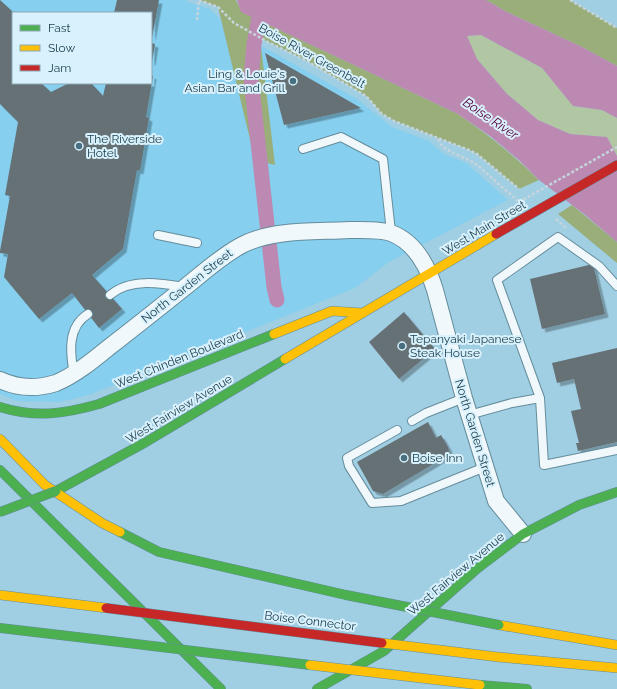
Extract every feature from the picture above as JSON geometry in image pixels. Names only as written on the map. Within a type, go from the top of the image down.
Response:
[{"type":"main road","name":"West Main Street","points":[[364,313],[551,202],[617,165]]},
{"type":"main road","name":"West Chinden Boulevard","points":[[0,407],[27,414],[53,414],[74,411],[99,404],[332,311],[364,313]]},
{"type":"main road","name":"West Fairview Avenue","points":[[0,512],[56,491],[129,453],[364,313]]},
{"type":"main road","points":[[0,439],[46,485],[102,523],[159,552],[346,595],[617,646]]},
{"type":"main road","points":[[0,470],[221,689]]},
{"type":"main road","name":"West Fairview Avenue","points":[[317,689],[384,651],[478,568],[523,534],[579,505],[617,492]]},
{"type":"main road","name":"Boise Connector","points":[[0,595],[498,657],[617,668]]},
{"type":"main road","points":[[0,628],[480,685],[527,689]]},
{"type":"street","name":"North Garden Street","points":[[0,380],[24,387],[40,387],[54,383],[74,374],[218,260],[242,245],[261,237],[282,234],[364,230],[391,232],[412,245],[430,273],[464,398],[496,501],[523,534]]},
{"type":"lane","points":[[303,149],[342,137],[383,159],[391,232]]},
{"type":"lane","points":[[158,235],[197,243]]},
{"type":"lane","points":[[617,286],[600,266],[558,237],[497,280],[540,398],[544,464],[617,450]]},
{"type":"lane","points":[[110,295],[116,290],[135,283],[184,287]]},
{"type":"lane","points":[[74,374],[70,350],[73,332],[83,317],[88,314]]},
{"type":"lane","points":[[412,421],[426,413],[464,398]]},
{"type":"lane","points":[[469,415],[512,403],[540,398]]},
{"type":"lane","points":[[397,430],[347,458],[349,466],[372,503],[401,501],[485,467]]},
{"type":"path","points":[[197,20],[199,0]]},
{"type":"path","name":"Boise River Greenbelt","points":[[199,0],[218,7],[234,23],[306,61],[362,93],[382,114],[387,117],[477,154],[519,189]]},
{"type":"path","points":[[570,0],[617,28]]},
{"type":"path","name":"Boise River Greenbelt","points":[[438,138],[442,147],[469,159],[519,202],[617,147]]},
{"type":"shaded area","points":[[0,0],[187,0],[188,2],[210,9],[229,28],[357,99],[392,127],[429,141],[445,155],[465,162],[508,200],[389,262],[355,288],[89,395],[60,402],[17,401],[0,394]]},
{"type":"green space","points":[[199,0],[236,0],[242,12],[458,114],[500,145],[539,180],[519,189],[477,154],[394,121],[382,114],[366,96],[307,61],[260,38],[275,165],[255,160],[218,7]]},
{"type":"green space","points":[[486,0],[570,0],[617,28],[617,66],[582,47],[505,11]]},
{"type":"green space","points":[[481,35],[542,68],[573,106],[602,110],[617,118],[617,156],[607,137],[570,134],[538,120],[507,94],[477,59],[466,36]]},
{"type":"green space","points":[[572,205],[617,242],[617,263],[558,214]]},
{"type":"water","name":"Boise River","points":[[237,0],[486,0],[505,11],[582,47],[617,66],[617,118],[602,110],[573,106],[542,68],[481,35],[467,36],[477,59],[507,94],[538,120],[570,134],[607,137],[617,156],[617,242],[584,214],[539,180],[519,160],[490,136],[458,114],[241,12]]},
{"type":"building","name":"The Riverside Hotel","points":[[0,0],[13,12],[12,84],[42,84],[51,92],[67,84],[92,84],[103,96],[106,84],[152,84],[146,117],[149,118],[140,171],[137,170],[123,249],[92,275],[122,309],[99,328],[72,293],[39,319],[4,277],[8,254],[0,253],[0,251],[10,196],[5,195],[18,122],[0,104]]},
{"type":"building","points":[[117,0],[159,0],[152,38],[152,12],[114,12]]},
{"type":"building","points":[[152,43],[155,44],[152,62]]},
{"type":"building","name":"Ling & Louie's Asian Bar and Grill","points":[[265,53],[361,108],[284,125]]},
{"type":"building","points":[[593,264],[605,314],[542,329],[530,279]]},
{"type":"building","name":"Tepanyaki Japanese Steak House","points":[[404,312],[435,349],[399,379],[369,342]]},
{"type":"building","points":[[617,348],[617,442],[578,451],[576,443],[579,443],[571,411],[581,409],[574,379],[557,383],[552,363]]},
{"type":"building","name":"Boise Inn","points":[[428,422],[436,438],[441,435],[450,454],[383,494],[373,491],[357,462]]},
{"type":"waterway","points":[[262,0],[254,44],[251,79],[274,287],[277,300]]},
{"type":"traffic: fast","points":[[0,407],[25,413],[37,414],[62,412],[99,404],[274,334]]},
{"type":"traffic: fast","points":[[56,491],[146,442],[285,359]]},
{"type":"traffic: fast","points":[[0,470],[221,689]]},
{"type":"traffic: fast","points":[[0,512],[56,491]]},
{"type":"traffic: fast","points":[[317,689],[384,651],[478,568],[523,534],[579,505],[617,492]]},
{"type":"traffic: fast","points":[[120,532],[159,552],[346,595]]},
{"type":"traffic: fast","points":[[346,595],[499,625]]},
{"type":"traffic: fast","points":[[0,628],[111,641]]},
{"type":"traffic: fast","points":[[111,641],[310,665]]},
{"type":"traffic: fast","points":[[480,685],[527,689]]},
{"type":"traffic: slow","points":[[285,359],[496,234]]},
{"type":"traffic: slow","points":[[274,334],[332,311],[363,313]]},
{"type":"traffic: slow","points":[[0,439],[45,485],[102,523],[120,532]]},
{"type":"traffic: slow","points":[[0,595],[106,608]]},
{"type":"traffic: slow","points":[[499,625],[617,645]]},
{"type":"traffic: slow","points":[[382,643],[498,657]]},
{"type":"traffic: slow","points":[[498,657],[617,668]]},
{"type":"traffic: slow","points":[[310,665],[480,685]]},
{"type":"traffic: jam","points":[[496,234],[617,165]]},
{"type":"traffic: jam","points":[[106,608],[382,643]]},
{"type":"place","name":"Ling & Louie's Asian Bar and Grill","points":[[293,81]]},
{"type":"place","name":"The Riverside Hotel","points":[[79,146]]},
{"type":"place","name":"Tepanyaki Japanese Steak House","points":[[402,346]]},
{"type":"place","name":"Boise Inn","points":[[404,458]]}]
